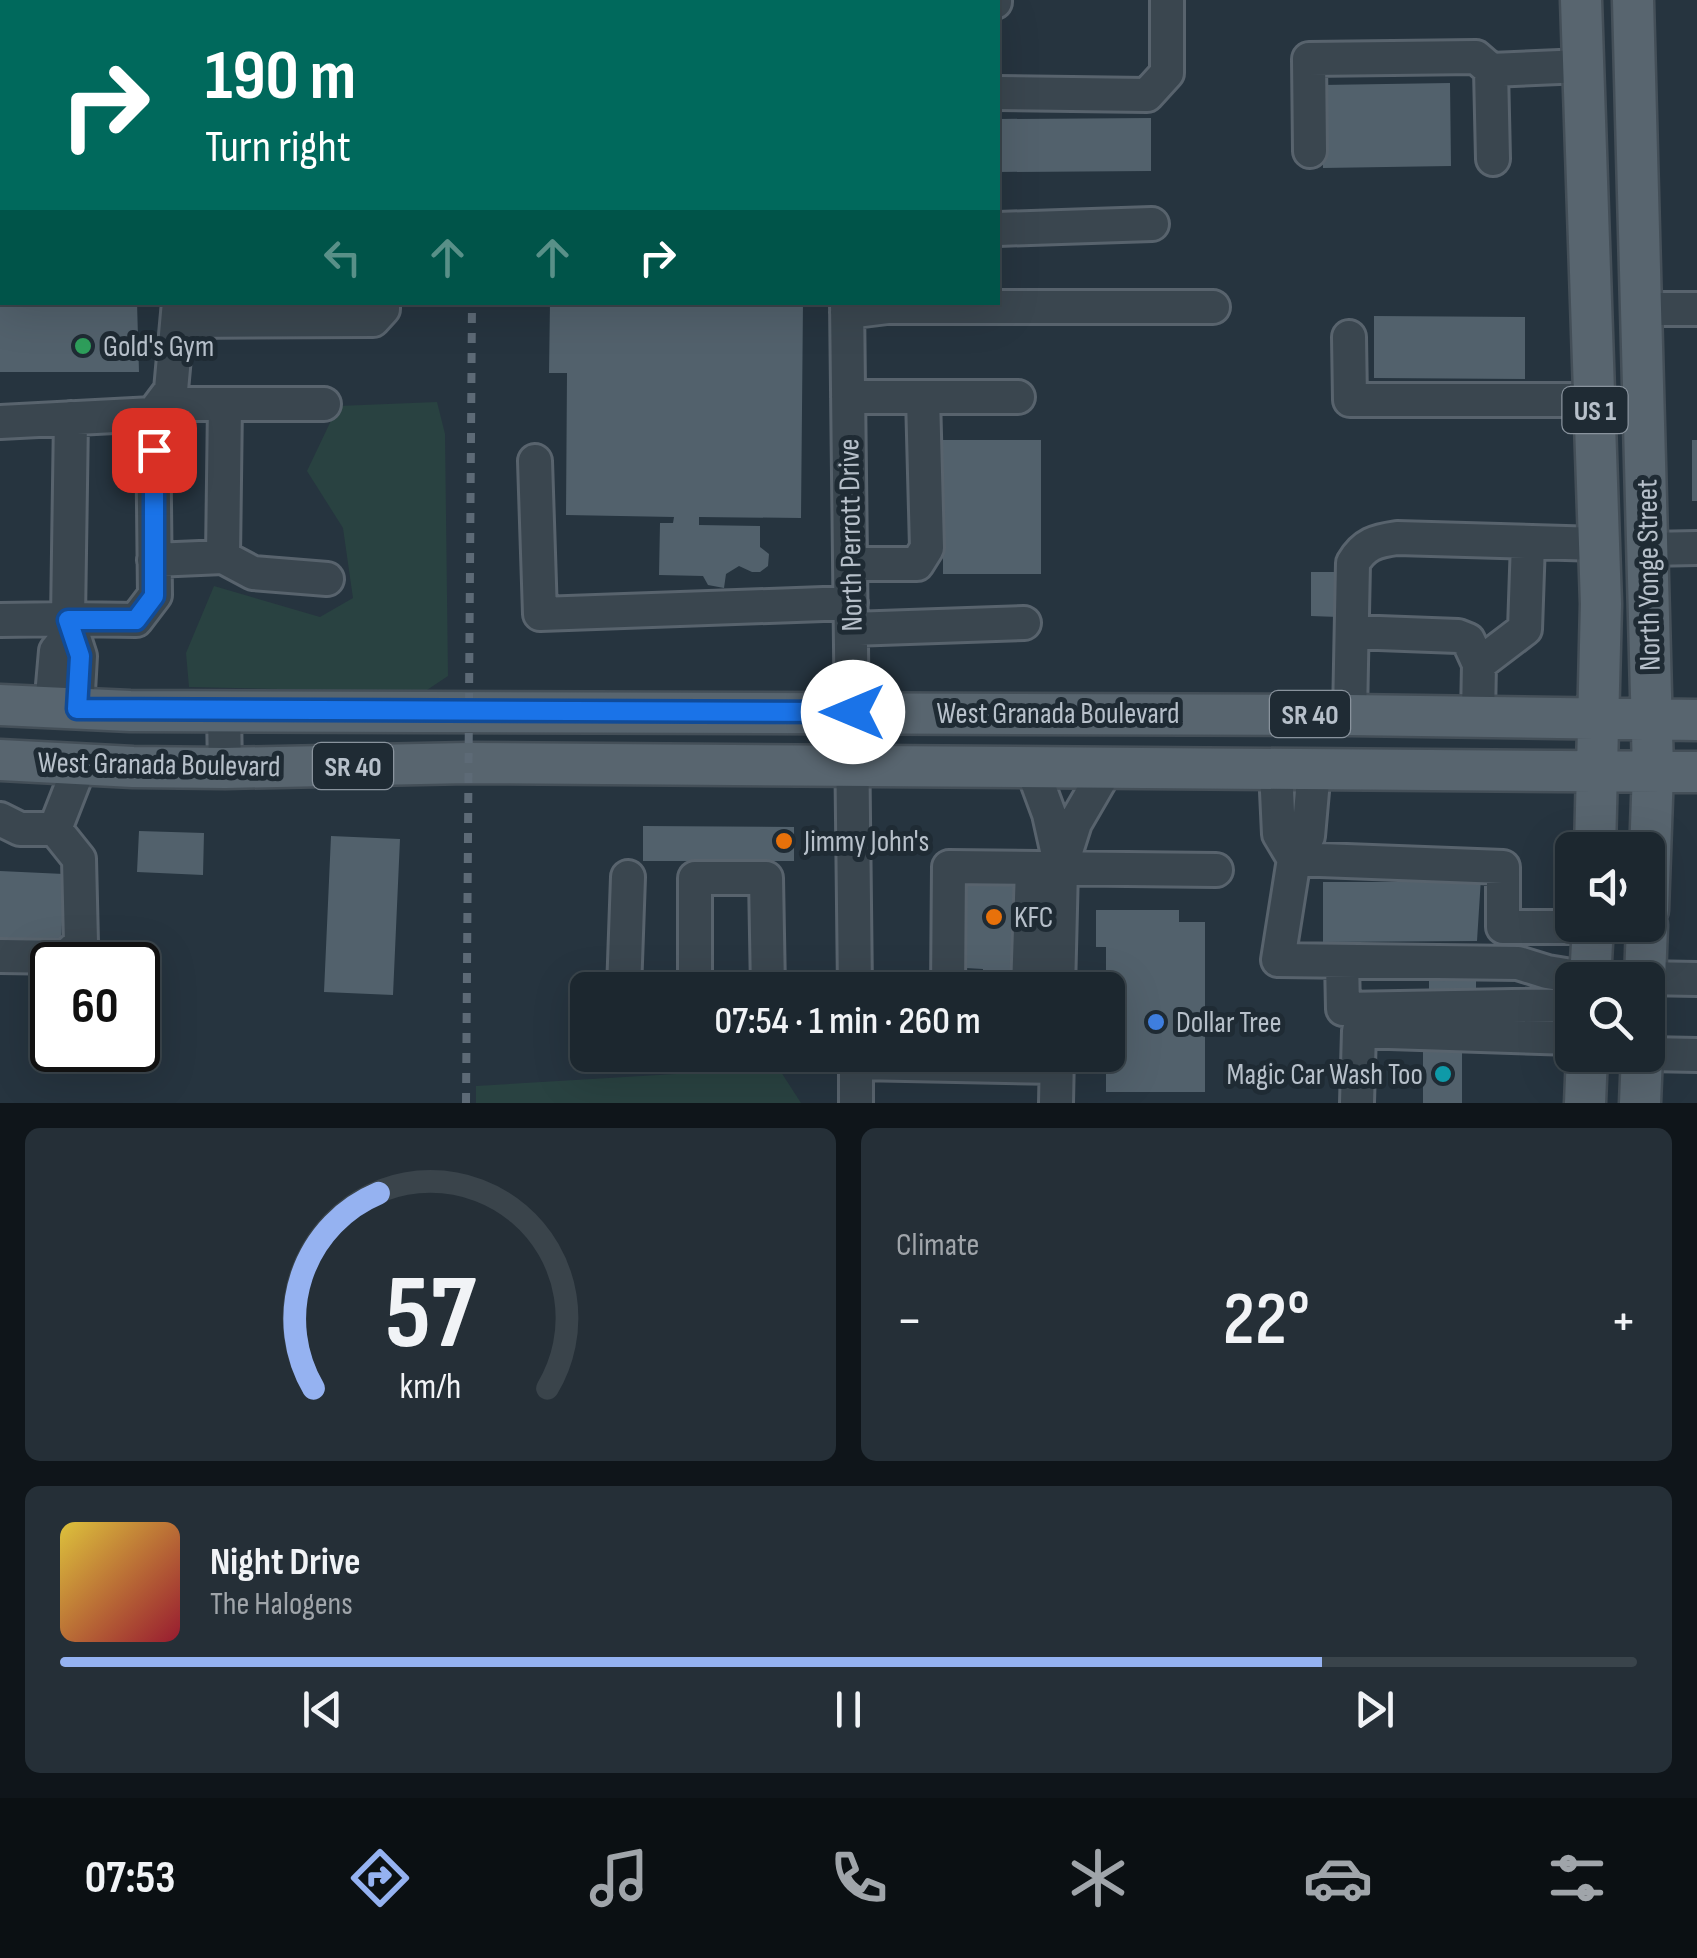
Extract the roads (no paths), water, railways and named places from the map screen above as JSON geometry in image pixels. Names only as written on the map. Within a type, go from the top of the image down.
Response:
[{"type":"main road","name":"North Yonge Street","points":[[1581,0],[1600,544],[1599,716]]},
{"type":"main road","name":"North Yonge Street","points":[[1633,0],[1653,771],[1651,832]]},
{"type":"main road","name":"West Granada Boulevard","points":[[0,705],[224,712],[1350,714],[1650,716],[1697,720]]},
{"type":"main road","name":"US 1","points":[[1596,832],[1599,716]]},
{"type":"main road","name":"West Granada Boulevard","points":[[0,760],[226,768],[468,763],[1697,772]]},
{"type":"main road","points":[[1585,1103],[1586,1072]]},
{"type":"main road","points":[[1640,1103],[1643,1072]]},
{"type":"street","points":[[1000,93],[1146,95],[1167,73],[1167,0]]},
{"type":"street","points":[[1310,151],[1309,58],[1476,57],[1491,70],[1583,66]]},
{"type":"street","points":[[1491,70],[1493,159]]},
{"type":"street","points":[[1000,229],[1152,224]]},
{"type":"street","points":[[0,620],[69,627],[136,620],[154,596],[157,409],[171,390],[179,312],[373,320],[383,305]]},
{"type":"street","points":[[847,307],[1213,307]]},
{"type":"street","name":"North Perrott Drive","points":[[847,307],[856,972]]},
{"type":"street","points":[[1642,309],[1697,309]]},
{"type":"street","points":[[1349,337],[1350,400],[1595,400]]},
{"type":"street","points":[[848,397],[1018,397]]},
{"type":"street","points":[[851,564],[917,564],[927,548],[923,397]]},
{"type":"street","points":[[223,557],[224,404]]},
{"type":"street","points":[[0,422],[224,404],[324,404]]},
{"type":"street","points":[[64,709],[80,656],[69,627],[71,418]]},
{"type":"street","points":[[535,461],[540,614],[851,616],[1024,623]]},
{"type":"street","points":[[1350,714],[1353,564],[1365,546],[1376,540],[1600,544]]},
{"type":"street","points":[[1478,664],[1525,629],[1528,542]]},
{"type":"street","points":[[1648,550],[1697,548]]},
{"type":"street","points":[[154,560],[223,557],[253,573],[327,579]]},
{"type":"street","points":[[1352,632],[1458,636],[1474,648],[1478,664],[1478,716]]},
{"type":"street","points":[[224,712],[226,768]]},
{"type":"street","points":[[55,829],[80,765]]},
{"type":"street","points":[[1031,972],[1046,868],[1049,814],[1032,768]]},
{"type":"street","points":[[1056,972],[1046,868],[1107,768]]},
{"type":"street","points":[[1295,769],[1279,834],[1294,859],[1278,960],[1518,964],[1555,975]]},
{"type":"street","points":[[0,819],[20,828],[55,829],[79,859],[81,943],[66,957],[0,956]]},
{"type":"street","points":[[1294,859],[1502,867],[1503,927],[1555,926]]},
{"type":"street","points":[[948,972],[949,867],[1216,870]]},
{"type":"street","points":[[625,972],[628,877]]},
{"type":"street","points":[[695,972],[695,878],[766,878],[768,972]]},
{"type":"street","points":[[1342,961],[1343,1009],[1555,991]]},
{"type":"street","points":[[1665,979],[1697,979]]},
{"type":"street","points":[[1356,1103],[1359,1031],[1555,1037]]},
{"type":"street","points":[[1665,1054],[1697,1055]]},
{"type":"street","points":[[856,1072],[856,1103]]},
{"type":"street","points":[[1056,1103],[1057,1072]]},
{"type":"railway","points":[[466,1103],[472,305]]},
{"type":"place","name":"Gold's Gym","points":[[83,346]]},
{"type":"place","name":"Jimmy John's","points":[[784,841]]},
{"type":"place","name":"KFC","points":[[994,917]]},
{"type":"place","name":"Dollar Tree","points":[[1156,1022]]},
{"type":"place","name":"Magic Car Wash Too","points":[[1443,1074]]}]
